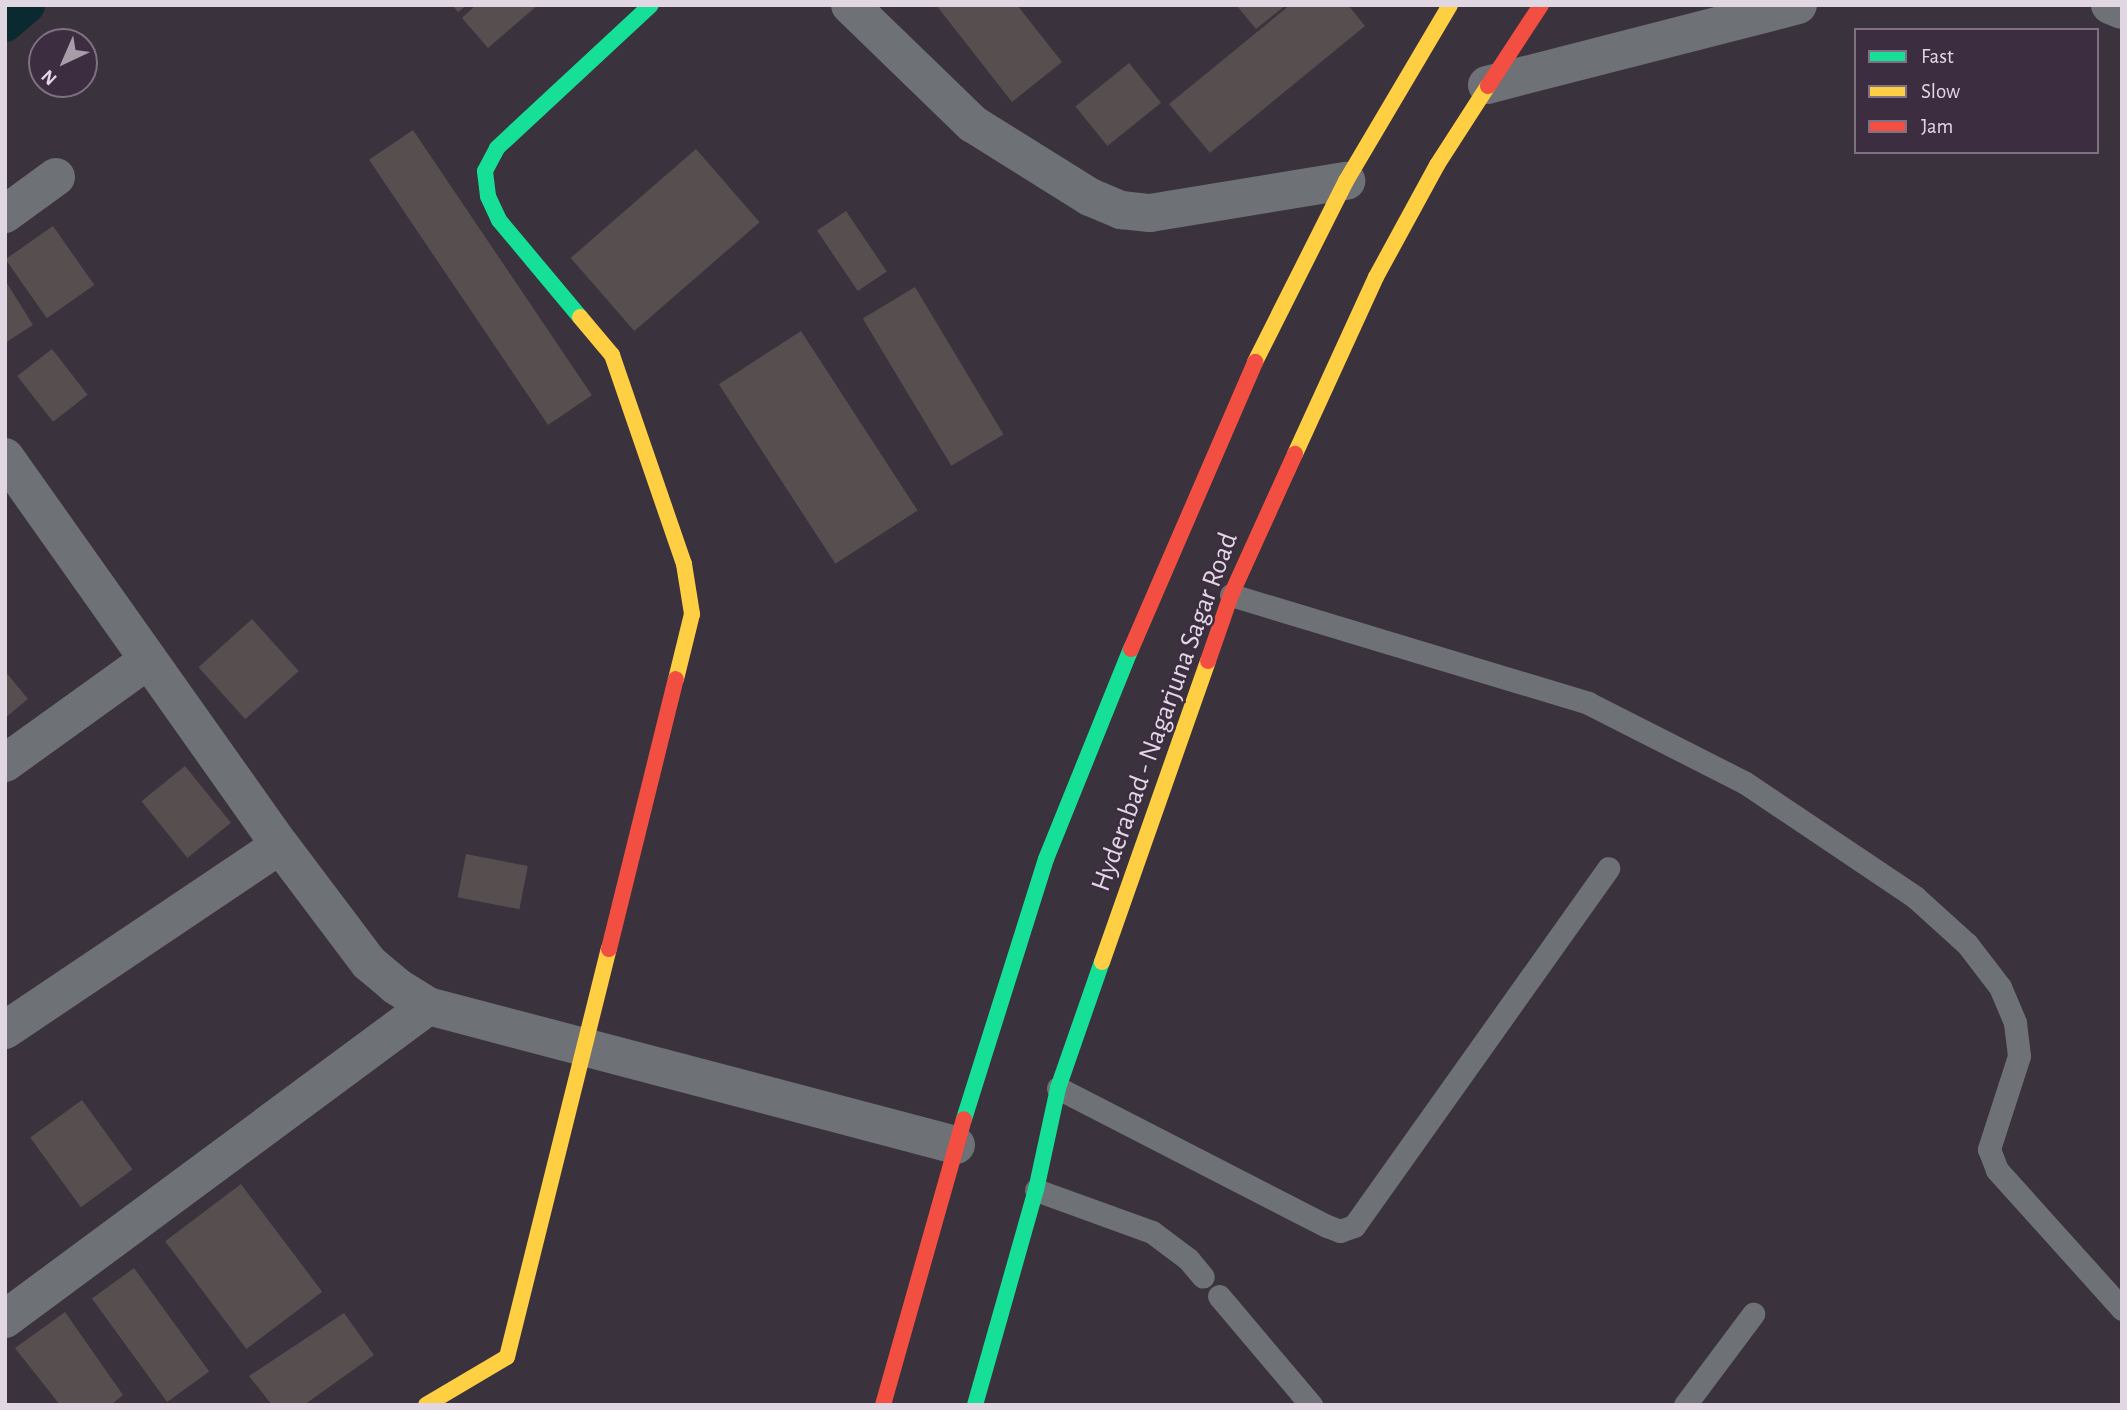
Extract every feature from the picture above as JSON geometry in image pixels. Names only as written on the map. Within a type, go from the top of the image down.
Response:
[{"type":"main road","points":[[426,1405],[507,1357],[692,614],[691,588],[612,355],[499,220],[488,196],[485,171],[497,148],[651,5]]},
{"type":"main road","name":"Hyderabad - Nagarjuna Sagar Road","points":[[883,1405],[956,1145],[1046,859],[1102,715],[1235,401],[1346,181],[1450,5]]},
{"type":"main road","name":"Hyderabad - Nagarjuna Sagar Road","points":[[975,1405],[1036,1190],[1058,1088],[1231,595],[1376,277],[1487,85],[1541,5]]},
{"type":"street","points":[[850,5],[973,124],[1090,197],[1121,210],[1150,213],[1346,181]]},
{"type":"street","points":[[1487,85],[1798,5]]},
{"type":"street","points":[[2110,5],[2122,10]]},
{"type":"street","points":[[5,214],[56,177]]},
{"type":"street","points":[[5,457],[18,498],[147,661],[369,964],[428,1006],[956,1145]]},
{"type":"street","points":[[5,763],[147,661]]},
{"type":"street","points":[[5,1030],[280,845]]},
{"type":"street","points":[[5,1319],[428,1006]]},
{"type":"lane","points":[[1231,595],[1588,703],[1744,782],[1915,897],[1967,944],[2000,987],[2015,1023],[2019,1056],[1989,1149],[1997,1170],[2122,1309]]},
{"type":"lane","points":[[1058,1088],[1327,1226],[1340,1231],[1354,1226],[1608,868]]},
{"type":"lane","points":[[1036,1190],[1152,1232],[1188,1259],[1203,1277]]},
{"type":"lane","points":[[1219,1296],[1311,1405]]},
{"type":"lane","points":[[1685,1405],[1754,1314]]},
{"type":"building","points":[[452,5],[467,5],[458,12]]},
{"type":"building","points":[[476,5],[538,5],[488,48],[462,18]]},
{"type":"building","points":[[936,5],[1017,5],[1062,62],[1012,102]]},
{"type":"building","points":[[1236,5],[1286,5],[1256,29]]},
{"type":"building","points":[[1290,5],[1348,5],[1365,26],[1210,153],[1169,104]]},
{"type":"building","points":[[1129,63],[1161,103],[1107,146],[1075,106]]},
{"type":"building","points":[[413,130],[592,395],[548,425],[369,160]]},
{"type":"building","points":[[696,149],[760,222],[634,331],[571,258]]},
{"type":"building","points":[[846,211],[887,272],[858,291],[817,231]]},
{"type":"building","points":[[53,226],[94,285],[47,318],[5,259]]},
{"type":"building","points":[[5,280],[33,325],[5,343]]},
{"type":"building","points":[[915,287],[1004,434],[951,466],[863,318]]},
{"type":"building","points":[[801,331],[918,510],[835,564],[719,384]]},
{"type":"building","points":[[52,349],[88,395],[53,422],[17,376]]},
{"type":"building","points":[[252,619],[299,671],[245,719],[198,667]]},
{"type":"building","points":[[5,671],[28,699],[5,718]]},
{"type":"building","points":[[185,766],[231,823],[187,858],[141,801]]},
{"type":"building","points":[[466,854],[528,866],[519,909],[458,897]]},
{"type":"building","points":[[82,1100],[133,1170],[81,1207],[30,1138]]},
{"type":"building","points":[[241,1184],[322,1292],[246,1349],[165,1241]]},
{"type":"building","points":[[134,1268],[209,1372],[167,1402],[92,1299]]},
{"type":"building","points":[[65,1312],[123,1395],[111,1405],[60,1405],[15,1348]]},
{"type":"building","points":[[344,1313],[374,1355],[304,1405],[272,1405],[249,1376]]},
{"type":"waterway","points":[[5,23],[26,5]]},
{"type":"traffic: fast","points":[[580,317],[499,220],[488,196],[485,171],[497,148],[651,5]]},
{"type":"traffic: fast","points":[[964,1119],[1046,859],[1131,649]]},
{"type":"traffic: fast","points":[[975,1405],[1036,1190],[1058,1088],[1102,962]]},
{"type":"traffic: slow","points":[[1255,362],[1346,181],[1450,5]]},
{"type":"traffic: slow","points":[[1295,454],[1376,277],[1437,165],[1488,86]]},
{"type":"traffic: slow","points":[[580,317],[612,355],[684,564],[692,614],[676,679]]},
{"type":"traffic: slow","points":[[1102,962],[1208,661]]},
{"type":"traffic: slow","points":[[426,1405],[507,1357],[609,949]]},
{"type":"traffic: jam","points":[[1488,86],[1541,5]]},
{"type":"traffic: jam","points":[[1131,649],[1255,362]]},
{"type":"traffic: jam","points":[[1208,661],[1231,595],[1295,454]]},
{"type":"traffic: jam","points":[[609,949],[676,679]]},
{"type":"traffic: jam","points":[[883,1405],[964,1119]]}]
